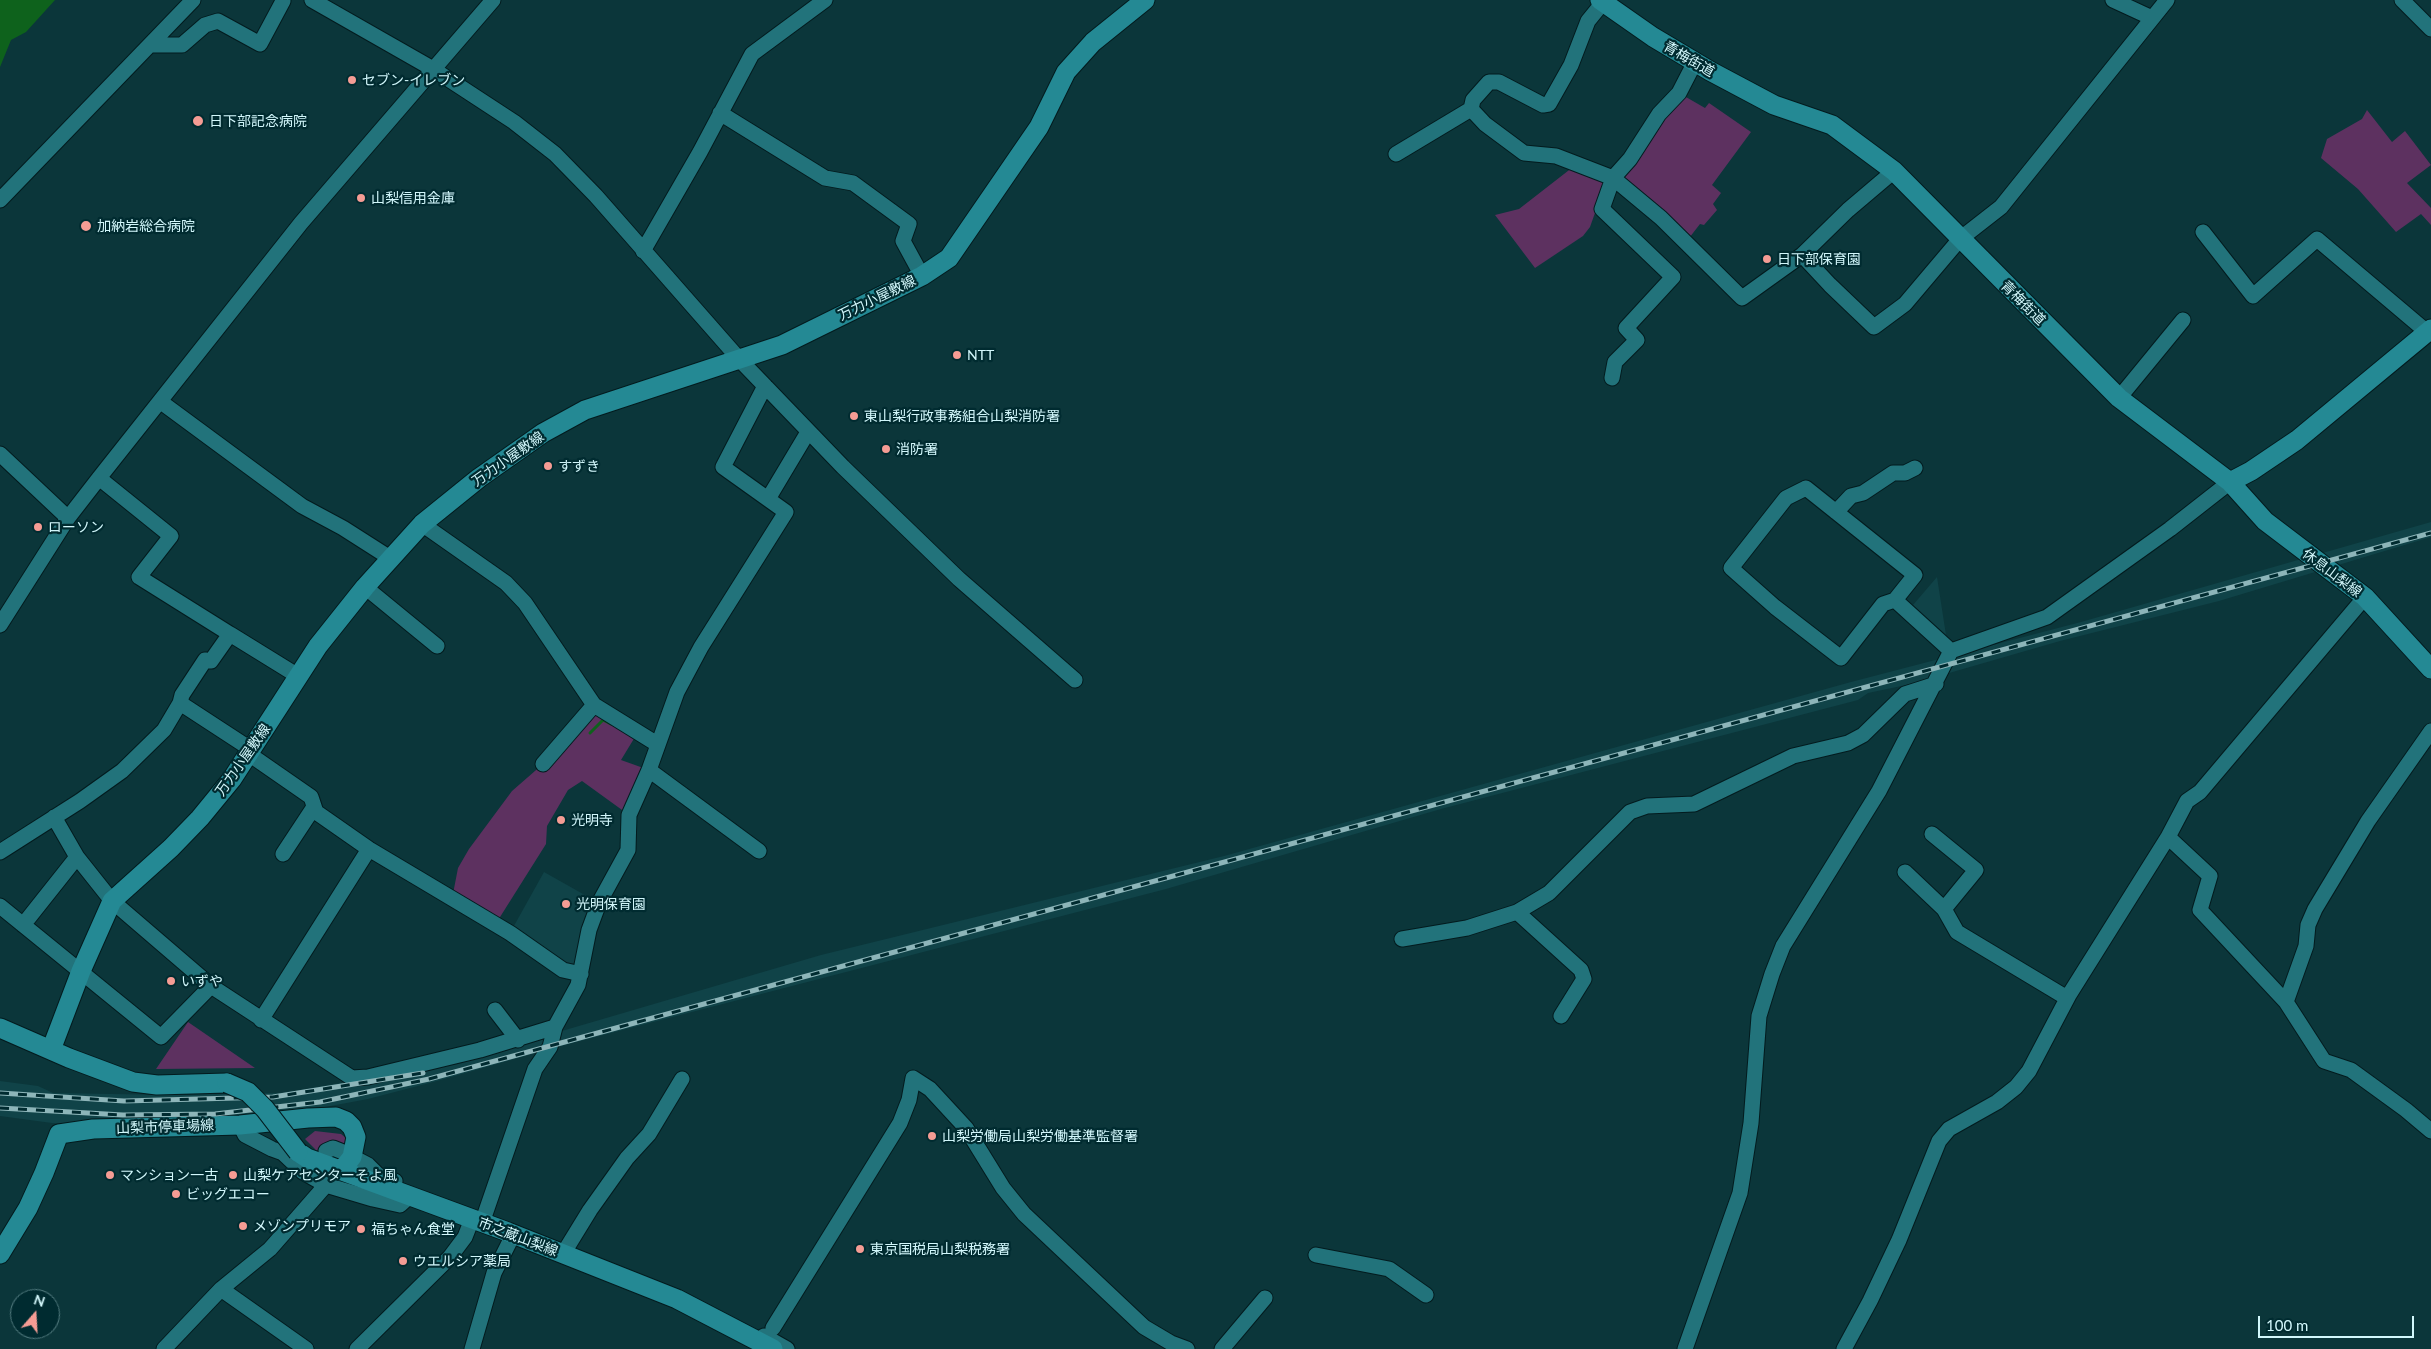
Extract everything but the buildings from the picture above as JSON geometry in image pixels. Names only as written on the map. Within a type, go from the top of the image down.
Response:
[{"type":"main road","name":"万力小屋敷線","points":[[50,1050],[81,971],[112,901],[200,818],[232,779],[298,676],[365,587],[422,524],[479,478],[543,433],[585,410],[782,346],[922,276],[949,258],[1039,127],[1066,72],[1093,42],[1145,0]]},
{"type":"main road","name":"青梅街道","points":[[1602,1],[1653,37],[1774,105],[1832,125],[1894,171],[2119,398],[2230,482]]},
{"type":"main road","points":[[2230,482],[2297,440],[2429,330]]},
{"type":"main road","name":"休息山梨線","points":[[2230,482],[2265,521],[2365,598],[2431,669]]},
{"type":"main road","points":[[0,1028],[50,1050]]},
{"type":"main road","name":"市之蔵山梨線","points":[[50,1050],[133,1082],[157,1085],[227,1083],[248,1092],[266,1109],[298,1152],[307,1158],[347,1164],[410,1196],[480,1219],[513,1234],[565,1251],[677,1299],[773,1349]]},
{"type":"main road","name":"山梨市停車場線","points":[[0,1254],[28,1208],[59,1134],[93,1129],[240,1125],[324,1116],[342,1119],[355,1133],[356,1144],[347,1164]]},
{"type":"street","points":[[0,200],[152,45],[193,0]]},
{"type":"street","points":[[312,0],[336,6],[514,122],[555,154],[596,196],[740,360],[808,432],[959,579],[1075,680]]},
{"type":"street","points":[[0,625],[68,518],[99,478],[307,216],[493,0]]},
{"type":"street","points":[[643,251],[752,54],[825,0]]},
{"type":"street","points":[[2113,0],[2152,18]]},
{"type":"street","points":[[1802,256],[1830,286],[1874,327],[1905,304],[1960,238],[2001,207],[2167,0]]},
{"type":"street","points":[[2402,0],[2431,29]]},
{"type":"street","points":[[152,45],[182,45],[205,24],[218,22],[260,44],[283,1]]},
{"type":"street","points":[[1396,154],[1471,109],[1473,100],[1489,82],[1499,82],[1543,105],[1548,104],[1571,65],[1588,22],[1602,1]]},
{"type":"street","points":[[1612,378],[1615,362],[1637,340],[1626,328],[1672,277],[1602,209],[1613,178],[1630,159],[1659,114],[1680,93],[1695,62]]},
{"type":"street","points":[[1471,109],[1486,124],[1524,153],[1556,156],[1613,178],[1661,218],[1742,298],[1802,256],[1848,210],[1894,171]]},
{"type":"street","points":[[720,113],[825,178],[853,184],[909,224],[903,241],[922,276]]},
{"type":"street","points":[[2203,232],[2253,296],[2317,239],[2429,330]]},
{"type":"street","points":[[2119,398],[2183,320]]},
{"type":"street","points":[[357,1349],[450,1257],[480,1219],[535,1069],[550,1046],[555,1027],[578,985],[589,930],[599,904],[628,850],[628,815],[649,770],[656,744],[677,692],[700,648],[786,512],[723,467],[765,386]]},
{"type":"street","points":[[161,402],[302,506],[343,528],[390,558]]},
{"type":"street","points":[[768,499],[808,432]]},
{"type":"street","points":[[0,454],[68,518]]},
{"type":"street","points":[[1836,512],[1851,496],[1863,493],[1892,473],[1904,473],[1915,468]]},
{"type":"street","points":[[99,478],[171,536],[139,577],[298,676]]},
{"type":"street","points":[[1685,1349],[1740,1193],[1751,1123],[1760,1016],[1772,974],[1783,946],[1880,791],[1936,684],[1951,651],[2047,617],[2170,530],[2230,482]]},
{"type":"street","points":[[1806,488],[1836,512],[1915,575],[1895,600],[1883,604],[1841,658],[1775,607],[1731,568],[1786,498],[1806,488]]},
{"type":"street","points":[[422,524],[506,583],[525,603],[594,705],[656,744]]},
{"type":"street","points":[[365,587],[437,646]]},
{"type":"street","points":[[1844,1349],[1866,1309],[1899,1240],[1939,1141],[1949,1129],[1997,1102],[2016,1087],[2030,1071],[2067,998],[2168,837],[2187,801],[2200,792],[2365,598]]},
{"type":"street","points":[[1895,600],[1951,651]]},
{"type":"street","points":[[0,852],[122,771],[164,730],[180,703],[182,695],[205,660],[212,661],[230,634]]},
{"type":"street","points":[[1402,939],[1466,928],[1517,912],[1549,893],[1630,812],[1647,806],[1694,804],[1793,756],[1848,743],[1862,735],[1905,694],[1936,684]]},
{"type":"street","points":[[180,703],[251,752],[311,798],[316,812],[369,849],[510,933],[563,970],[581,974]]},
{"type":"street","points":[[543,764],[594,705]]},
{"type":"street","points":[[2286,1002],[2306,946],[2308,925],[2315,908],[2363,829],[2431,732]]},
{"type":"street","points":[[649,770],[759,851]]},
{"type":"street","points":[[282,854],[314,807]]},
{"type":"street","points":[[54,817],[77,857],[112,901],[211,986],[352,1078],[368,1077],[518,1040],[555,1027]]},
{"type":"street","points":[[1932,834],[1976,870],[1944,909]]},
{"type":"street","points":[[2168,837],[2210,876],[2200,910],[2286,1002],[2324,1061],[2351,1070],[2406,1110],[2431,1131]]},
{"type":"street","points":[[261,1020],[369,849]]},
{"type":"street","points":[[23,925],[77,857]]},
{"type":"street","points":[[1905,872],[1944,909],[1957,932],[2067,998]]},
{"type":"street","points":[[0,906],[161,1037],[211,986]]},
{"type":"street","points":[[1517,912],[1581,970],[1584,979],[1561,1016]]},
{"type":"street","points":[[495,1010],[518,1040]]},
{"type":"street","points":[[773,1328],[900,1124],[909,1100],[913,1078],[930,1089],[966,1128],[1003,1188],[1024,1214],[1144,1327],[1171,1343],[1187,1349]]},
{"type":"street","points":[[565,1251],[596,1202],[628,1158],[649,1134],[682,1079]]},
{"type":"street","points":[[240,1125],[245,1135],[272,1150],[283,1153],[303,1172],[326,1185],[400,1205],[410,1196]]},
{"type":"street","points":[[326,1151],[333,1148],[347,1164],[368,1165],[378,1175],[480,1219],[695,1299],[787,1349]]},
{"type":"street","points":[[164,1349],[221,1289],[270,1249],[326,1185]]},
{"type":"street","points":[[472,1349],[494,1273],[513,1234]]},
{"type":"street","points":[[1316,1256],[1389,1269],[1426,1296]]},
{"type":"street","points":[[221,1289],[306,1349]]},
{"type":"street","points":[[1222,1349],[1265,1298]]},
{"type":"shaded area","points":[[0,0],[55,0],[26,32],[11,40],[0,67]]},
{"type":"shaded area","points":[[1679,93],[1705,108],[1709,103],[1751,132],[1712,185],[1721,193],[1713,204],[1717,210],[1704,225],[1700,224],[1686,242],[1615,184]]},
{"type":"shaded area","points":[[2367,110],[2392,142],[2405,131],[2431,165],[2407,183],[2431,208],[2431,225],[2421,214],[2396,232],[2358,189],[2321,158],[2327,139],[2362,119]]},
{"type":"shaded area","points":[[1573,167],[1606,182],[1590,227],[1583,236],[1535,268],[1495,215],[1519,209]]},
{"type":"shaded area","points":[[2431,522],[2431,537],[2219,601],[2060,641],[1911,684],[1868,693],[1858,700],[1441,809],[1166,889],[553,1048],[368,1099],[325,1107],[206,1120],[99,1124],[52,1123],[0,1116],[0,1081],[38,1086],[53,1093],[170,1095],[282,1093],[365,1079],[538,1038],[821,955],[1224,856],[1851,682],[2081,622]]},
{"type":"shaded area","points":[[1937,577],[1946,635],[1913,605]]},
{"type":"shaded area","points":[[594,705],[638,732],[621,760],[649,770],[629,815],[582,781],[568,790],[547,826],[546,844],[495,925],[452,899],[458,868],[469,849],[512,791],[543,764]]},
{"type":"shaded area","points":[[544,872],[599,903],[581,974],[510,933]]},
{"type":"shaded area","points":[[188,1022],[255,1068],[156,1069]]},
{"type":"shaded area","points":[[315,1131],[341,1134],[346,1138],[349,1146],[322,1151],[316,1150],[305,1139]]},
{"type":"waterway","points":[[590,733],[603,720],[611,724]]},
{"type":"railway","points":[[0,1108],[123,1115],[215,1114],[320,1102],[429,1079],[2431,533]]},
{"type":"railway","points":[[0,1093],[124,1101],[273,1097],[423,1073]]},
{"type":"place","name":"セブン-イレブン","points":[[352,80]]},
{"type":"place","name":"日下部記念病院","points":[[198,121]]},
{"type":"place","name":"山梨信用金庫","points":[[361,198]]},
{"type":"place","name":"加納岩総合病院","points":[[86,226]]},
{"type":"place","name":"日下部保育園","points":[[1767,259]]},
{"type":"place","name":"NTT","points":[[957,355]]},
{"type":"place","name":"東山梨行政事務組合山梨消防署","points":[[854,416]]},
{"type":"place","name":"消防署","points":[[886,449]]},
{"type":"place","name":"すずき","points":[[548,466]]},
{"type":"place","name":"ローソン","points":[[38,527]]},
{"type":"place","name":"光明寺","points":[[561,820]]},
{"type":"place","name":"光明保育園","points":[[566,904]]},
{"type":"place","name":"いずや","points":[[171,981]]},
{"type":"place","name":"山梨労働局山梨労働基準監督署","points":[[932,1136]]},
{"type":"place","name":"マンション一古","points":[[110,1175]]},
{"type":"place","name":"山梨ケアセンターそよ風","points":[[233,1175]]},
{"type":"place","name":"ビッグエコー","points":[[176,1194]]},
{"type":"place","name":"メゾンプリモア","points":[[243,1226]]},
{"type":"place","name":"福ちゃん食堂","points":[[361,1229]]},
{"type":"place","name":"東京国税局山梨税務署","points":[[860,1249]]},
{"type":"place","name":"ウエルシア薬局","points":[[403,1261]]}]
